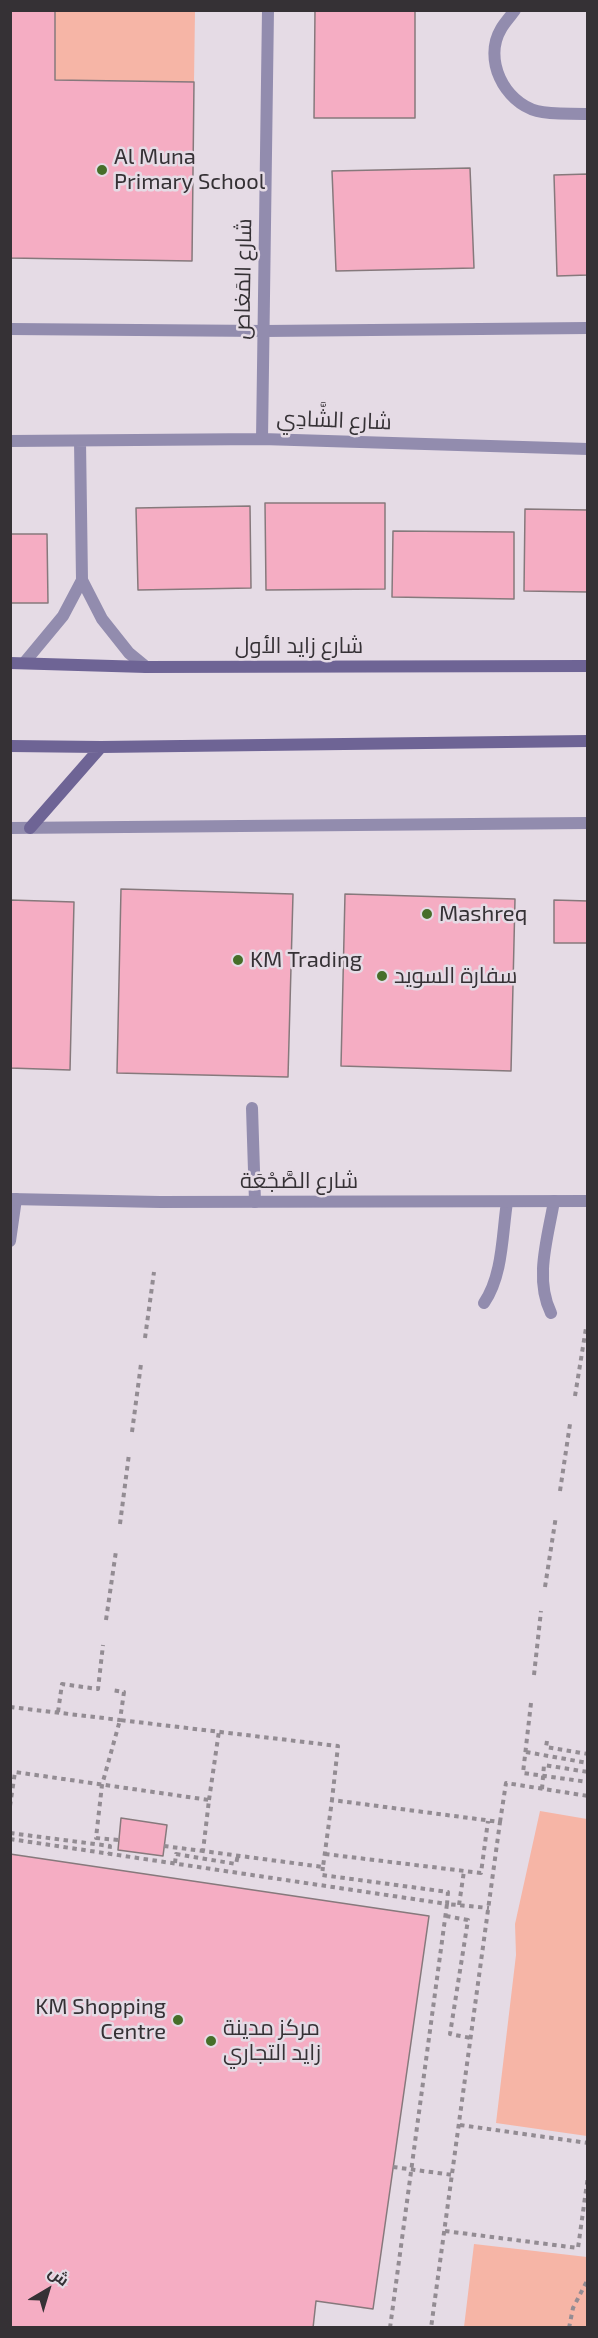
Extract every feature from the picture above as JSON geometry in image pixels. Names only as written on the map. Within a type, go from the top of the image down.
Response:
[{"type":"main road","name":"شارع زايد الأول","points":[[10,663],[146,667],[588,666]]},
{"type":"main road","points":[[10,746],[588,741]]},
{"type":"main road","points":[[30,828],[101,747]]},
{"type":"street","name":"شارع المَغاص","points":[[262,440],[268,10]]},
{"type":"street","points":[[515,10],[500,30],[494,54],[499,79],[514,99],[536,111],[588,114]]},
{"type":"street","points":[[10,329],[264,331],[588,328]]},
{"type":"street","name":"شارع الشَّادِي","points":[[10,441],[262,440],[588,449]]},
{"type":"street","points":[[80,441],[82,580],[102,619],[129,653],[146,667]]},
{"type":"street","points":[[24,663],[51,633],[82,580]]},
{"type":"street","points":[[10,828],[588,823]]},
{"type":"street","points":[[252,1108],[255,1202]]},
{"type":"street","points":[[10,1241],[13,1199]]},
{"type":"street","name":"شارع الصَّجْعَة","points":[[13,1199],[255,1202],[588,1201]]},
{"type":"street","points":[[551,1313],[546,1303],[542,1282],[554,1201]]},
{"type":"street","points":[[484,1303],[496,1277],[507,1202]]},
{"type":"path","points":[[145,1338],[154,1272]]},
{"type":"path","points":[[575,1396],[586,1328]]},
{"type":"path","points":[[132,1432],[141,1364]]},
{"type":"path","points":[[560,1491],[570,1424]]},
{"type":"path","points":[[120,1524],[129,1454]]},
{"type":"path","points":[[545,1587],[556,1516]]},
{"type":"path","points":[[106,1620],[116,1551]]},
{"type":"path","points":[[534,1675],[542,1611]]},
{"type":"path","points":[[58,1712],[62,1684],[98,1689],[103,1645]]},
{"type":"path","points":[[111,1690],[124,1692],[120,1720],[102,1785],[96,1838],[118,1840]]},
{"type":"path","points":[[531,1703],[523,1773],[588,1782]]},
{"type":"path","points":[[10,1707],[338,1746],[322,1875],[448,1892],[390,2328]]},
{"type":"path","points":[[203,1851],[219,1731]]},
{"type":"path","points":[[547,1740],[546,1747],[588,1754]]},
{"type":"path","points":[[526,1752],[588,1763]]},
{"type":"path","points":[[542,1789],[544,1765],[588,1772]]},
{"type":"path","points":[[10,1806],[15,1772],[209,1800]]},
{"type":"path","points":[[431,2328],[506,1783],[588,1796]]},
{"type":"path","points":[[332,1800],[500,1822]]},
{"type":"path","points":[[325,1854],[481,1873],[488,1821]]},
{"type":"path","points":[[10,1833],[110,1846],[109,1854]]},
{"type":"path","points":[[10,1839],[447,1904],[489,1908]]},
{"type":"path","points":[[164,1846],[323,1867]]},
{"type":"path","points":[[175,1863],[176,1854],[236,1864],[238,1855]]},
{"type":"path","points":[[459,1905],[464,1871]]},
{"type":"path","points":[[446,1916],[468,1920],[450,2034],[471,2038]]},
{"type":"path","points":[[460,2126],[588,2143]]},
{"type":"path","points":[[393,2167],[453,2175]]},
{"type":"path","points":[[445,2230],[578,2248],[588,2176]]},
{"type":"path","points":[[569,2328],[573,2308],[588,2279]]},
{"type":"shaded area","points":[[55,11],[195,11],[194,82],[55,80]]},
{"type":"shaded area","points":[[540,1811],[587,1819],[587,2136],[496,2123],[516,1955],[515,1924]]},
{"type":"shaded area","points":[[474,2244],[587,2257],[587,2327],[464,2327]]},
{"type":"building","name":"Al Muna Primary School","points":[[10,10],[55,10],[55,80],[194,82],[192,261],[10,258]]},
{"type":"building","points":[[315,10],[415,10],[415,118],[314,118]]},
{"type":"building","points":[[470,168],[474,268],[336,271],[332,171]]},
{"type":"building","points":[[588,174],[588,275],[557,276],[554,175]]},
{"type":"building","points":[[265,503],[385,503],[385,589],[266,590]]},
{"type":"building","points":[[250,506],[251,588],[138,590],[136,508]]},
{"type":"building","points":[[525,509],[588,510],[588,592],[524,591]]},
{"type":"building","points":[[393,531],[514,532],[514,599],[392,597]]},
{"type":"building","points":[[10,534],[47,534],[48,603],[10,603]]},
{"type":"building","points":[[121,889],[293,894],[288,1077],[117,1073]]},
{"type":"building","points":[[345,894],[515,899],[511,1071],[341,1066]]},
{"type":"building","points":[[10,900],[74,902],[70,1070],[10,1068]]},
{"type":"building","points":[[554,900],[588,901],[588,943],[554,943]]},
{"type":"building","points":[[121,1818],[167,1825],[163,1856],[118,1850]]},
{"type":"building","name":"مركز مدينة زايد التجاري","points":[[10,1854],[429,1916],[373,2309],[316,2301],[313,2328],[10,2328]]},
{"type":"place","name":"Al Muna Primary School","points":[[102,170]]},
{"type":"place","name":"Mashreq","points":[[427,914]]},
{"type":"place","name":"KM Trading","points":[[238,960]]},
{"type":"place","name":"سفارة السويد","points":[[382,976]]},
{"type":"place","name":"KM Shopping Centre","points":[[178,2020]]},
{"type":"place","name":"مركز مدينة زايد التجاري","points":[[211,2041]]}]
